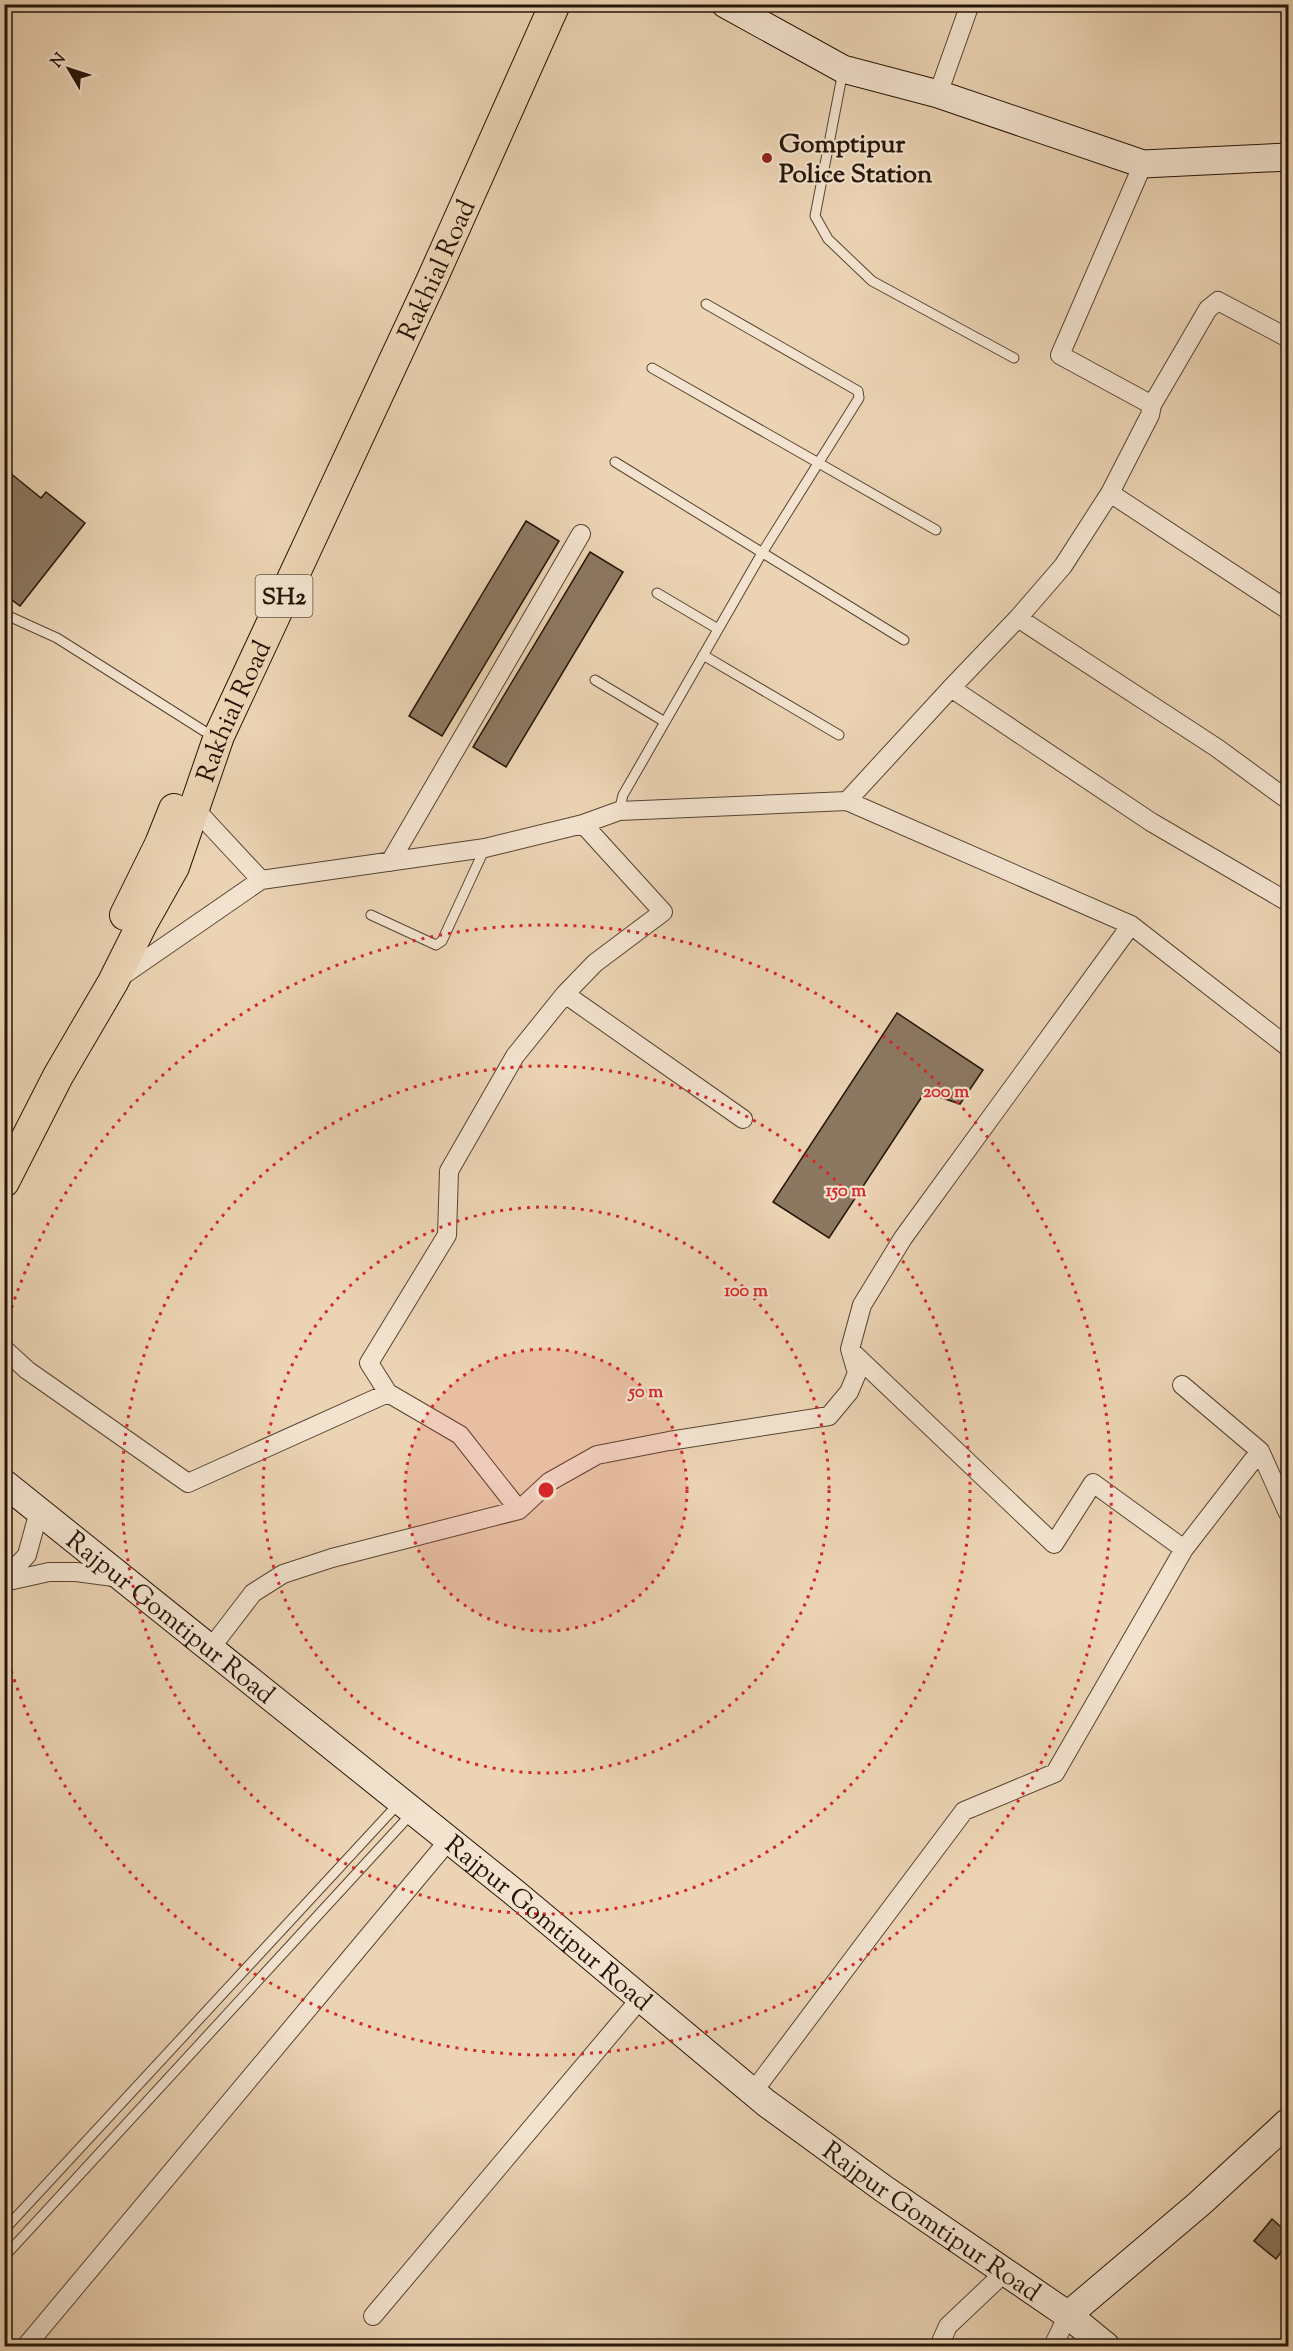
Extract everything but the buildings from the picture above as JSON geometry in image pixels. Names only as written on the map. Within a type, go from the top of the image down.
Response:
[{"type":"main road","name":"Rakhial Road","points":[[4,1150],[116,935],[160,844],[204,731],[414,282],[539,4]]},
{"type":"main road","name":"Rakhial Road","points":[[4,1182],[58,1076],[113,982],[141,924],[174,867],[219,736],[433,278],[555,4]]},
{"type":"main road","points":[[725,4],[843,69],[938,94],[1143,164],[1288,157]]},
{"type":"main road","name":"Rajpur Gomtipur Road","points":[[4,1483],[449,1840],[753,2092],[884,2189],[1068,2315],[1106,2346]]},
{"type":"main road","points":[[1068,2315],[1199,2204],[1288,2122]]},
{"type":"street","points":[[938,94],[970,4]]},
{"type":"street","points":[[1143,164],[1060,355],[1152,405]]},
{"type":"street","points":[[847,801],[1018,618],[1063,566],[1110,493],[1150,415],[1152,405],[1208,309],[1218,301],[1288,338]]},
{"type":"street","points":[[1110,493],[1288,610]]},
{"type":"street","points":[[390,862],[581,534]]},
{"type":"street","points":[[1018,618],[1217,748],[1288,800]]},
{"type":"street","points":[[951,688],[1151,822],[1288,902]]},
{"type":"street","points":[[113,982],[261,880],[485,848],[583,824],[619,811],[847,801],[1131,925],[1288,1047]]},
{"type":"street","points":[[195,809],[261,880]]},
{"type":"street","points":[[519,1510],[460,1435],[388,1393],[369,1363],[447,1235],[449,1172],[515,1056],[565,994],[594,963],[663,912],[583,824]]},
{"type":"street","points":[[210,1648],[253,1593],[284,1574],[332,1558],[519,1510],[549,1482],[597,1455],[669,1441],[829,1416],[849,1392],[857,1373],[850,1349],[862,1305],[903,1238],[1131,925]]},
{"type":"street","points":[[565,994],[743,1119]]},
{"type":"street","points":[[4,1349],[27,1370],[188,1483],[388,1393]]},
{"type":"street","points":[[850,1349],[1054,1544],[1093,1483],[1184,1550]]},
{"type":"street","points":[[1182,1385],[1260,1451],[1288,1513]]},
{"type":"street","points":[[753,2092],[964,1811],[1055,1773],[1184,1550],[1260,1451]]},
{"type":"street","points":[[4,1581],[27,1555],[39,1511]]},
{"type":"street","points":[[4,1581],[49,1572],[76,1572],[122,1578]]},
{"type":"street","points":[[26,2346],[449,1840]]},
{"type":"street","points":[[373,2316],[641,1998]]},
{"type":"street","points":[[939,2346],[948,2326],[1005,2272]]},
{"type":"street","points":[[1053,2346],[1068,2315]]},
{"type":"lane","points":[[843,69],[815,216],[828,239],[872,281],[1014,358]]},
{"type":"lane","points":[[619,811],[623,795],[703,654],[762,553],[859,398],[858,392],[706,304]]},
{"type":"lane","points":[[652,368],[936,530]]},
{"type":"lane","points":[[615,462],[904,640]]},
{"type":"lane","points":[[657,593],[718,629]]},
{"type":"lane","points":[[4,614],[57,638],[204,731]]},
{"type":"lane","points":[[703,654],[839,735]]},
{"type":"lane","points":[[595,680],[665,722]]},
{"type":"lane","points":[[371,915],[436,945],[442,941],[485,848]]},
{"type":"lane","points":[[4,2230],[297,1915],[407,1807]]},
{"type":"lane","points":[[4,2258],[309,1926],[407,1807]]},
{"type":"lane","points":[[297,1915],[309,1926]]},
{"type":"lane","points":[[228,1989],[241,2000]]},
{"type":"lane","points":[[163,2059],[176,2071]]},
{"type":"place","name":"Gomptipur Police Station","points":[[767,158]]}]
